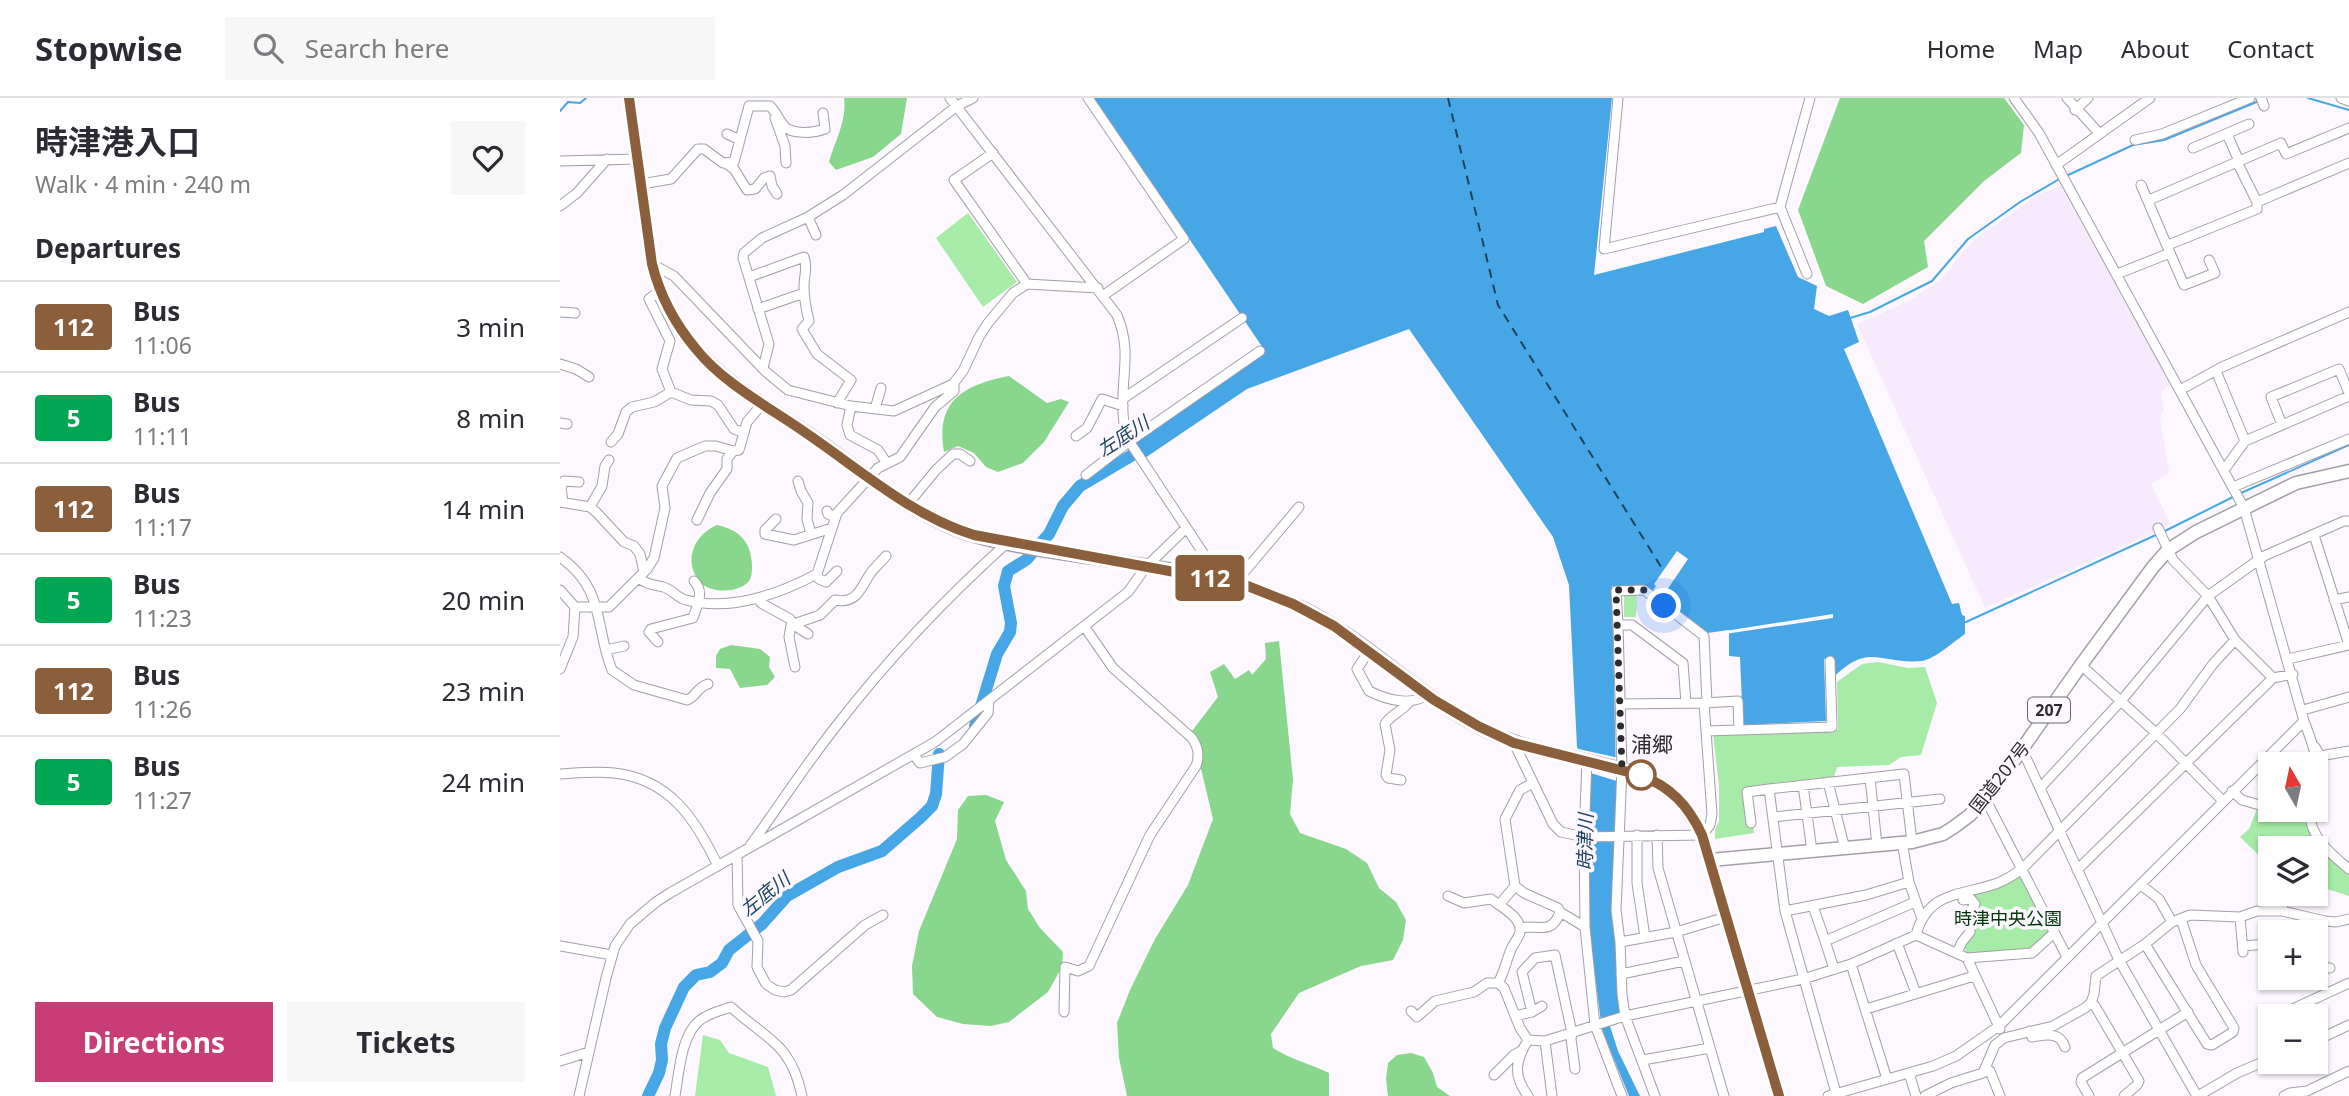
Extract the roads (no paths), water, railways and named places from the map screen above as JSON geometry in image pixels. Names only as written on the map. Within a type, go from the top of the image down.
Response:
[{"type":"highway","points":[[629,98],[652,264],[660,290],[676,321],[696,350],[722,375],[908,504],[958,530],[1027,546],[1221,580],[1257,590],[1310,612],[1369,651],[1427,695],[1478,726],[1514,743],[1622,769],[1668,788],[1685,804],[1702,835],[1779,1096]]},
{"type":"highway","name":"国道207号","points":[[1710,860],[1907,842],[1942,834],[1954,827],[1970,815],[1985,798],[2022,749],[2166,545],[2242,504],[2296,483],[2349,471]]},
{"type":"street","points":[[762,368],[769,344],[748,278],[744,253],[762,239],[808,217],[871,174],[953,102],[973,98]]},
{"type":"street","points":[[837,571],[826,582],[819,579],[817,574],[832,528],[831,514],[886,463],[900,457],[935,407],[954,391],[954,383],[988,323],[1013,292],[1027,284],[1101,292],[1184,239],[1088,98]]},
{"type":"street","points":[[1618,98],[1604,249],[1780,207]]},
{"type":"street","points":[[1807,274],[1780,207],[1810,98]]},
{"type":"street","points":[[2014,98],[2039,133],[2242,504],[2304,721],[2314,746],[2320,756],[2349,751]]},
{"type":"street","points":[[2067,98],[2075,110],[2099,133]]},
{"type":"street","points":[[2075,110],[2088,98]]},
{"type":"street","points":[[2056,165],[2150,98]]},
{"type":"street","points":[[2135,140],[2162,134],[2250,98]]},
{"type":"street","points":[[2341,98],[2349,101]]},
{"type":"street","points":[[953,102],[1117,315],[1127,351],[1124,426],[1143,462],[1221,580]]},
{"type":"street","points":[[727,164],[734,162],[749,106],[773,106]]},
{"type":"street","points":[[773,106],[788,130],[817,132],[825,129],[823,114]]},
{"type":"street","points":[[773,106],[775,120],[785,146],[786,163]]},
{"type":"street","points":[[2193,148],[2249,124]]},
{"type":"street","points":[[2149,201],[2281,143],[2286,154],[2349,128]]},
{"type":"street","points":[[727,134],[740,141]]},
{"type":"street","points":[[2117,274],[2257,209],[2257,202],[2227,134]]},
{"type":"street","points":[[640,184],[671,179],[698,149],[704,149],[734,169],[747,190],[755,189],[764,178],[770,176],[777,194]]},
{"type":"street","points":[[993,153],[954,180],[1027,284]]},
{"type":"street","points":[[560,206],[589,181],[607,159]]},
{"type":"street","points":[[560,161],[637,159]]},
{"type":"street","points":[[2257,202],[2349,163]]},
{"type":"street","points":[[2141,185],[2184,285],[2215,273],[2209,260]]},
{"type":"street","points":[[755,189],[757,201]]},
{"type":"street","points":[[808,217],[816,234]]},
{"type":"street","points":[[748,278],[804,257],[808,266],[804,293],[809,321],[802,329],[817,354],[850,380],[837,403]]},
{"type":"street","points":[[652,264],[674,276],[762,368],[788,390],[851,407],[894,411],[954,383]]},
{"type":"street","points":[[660,290],[649,299],[671,345],[662,363],[671,392],[691,400],[711,401],[718,405],[734,429],[744,433]]},
{"type":"street","points":[[758,309],[804,293]]},
{"type":"street","points":[[560,312],[575,313]]},
{"type":"street","points":[[2180,390],[2222,367],[2349,312]]},
{"type":"street","points":[[1076,436],[1087,428],[1102,399],[1123,402],[1242,318]]},
{"type":"street","points":[[1086,475],[1260,351]]},
{"type":"street","points":[[560,364],[590,377]]},
{"type":"street","points":[[2224,470],[2245,441],[2282,425],[2349,394],[2339,369],[2271,397],[2282,425]]},
{"type":"street","points":[[2216,371],[2245,441]]},
{"type":"street","points":[[875,410],[881,388]]},
{"type":"street","points":[[611,442],[618,434],[626,412],[632,407],[654,402],[671,392]]},
{"type":"street","points":[[697,520],[710,493],[727,469],[727,459],[733,451],[742,447],[747,422],[763,403]]},
{"type":"street","points":[[851,407],[847,425],[849,435],[878,450],[886,463]]},
{"type":"street","points":[[2234,488],[2349,439]]},
{"type":"street","points":[[575,607],[609,607],[654,558],[665,508],[662,486],[677,458],[705,446],[733,451]]},
{"type":"street","points":[[908,504],[953,454],[960,454],[970,461]]},
{"type":"street","points":[[590,508],[602,486],[605,466],[609,460]]},
{"type":"street","points":[[579,482],[564,481],[561,502],[590,508],[624,542],[634,546],[640,554],[641,575],[651,586],[666,588],[682,599],[698,602],[759,599],[779,593],[817,574]]},
{"type":"street","points":[[798,481],[809,507],[807,519],[811,534]]},
{"type":"street","points":[[1235,583],[1299,507]]},
{"type":"street","points":[[775,519],[765,530],[765,534],[794,540],[832,528]]},
{"type":"street","points":[[2040,788],[2120,701],[2208,596],[2259,559],[2349,521]]},
{"type":"street","points":[[579,1096],[612,955],[620,939],[640,914],[663,897],[914,755],[966,719],[1128,592],[1146,567],[1186,528]]},
{"type":"street","points":[[2158,528],[2173,560],[2208,596],[2235,640],[2273,678]]},
{"type":"street","points":[[2288,659],[2349,645],[2314,536]]},
{"type":"street","points":[[747,850],[836,725],[863,693],[926,620],[1007,542]]},
{"type":"street","points":[[793,623],[820,615],[835,600],[851,600],[857,596],[871,572],[886,556]]},
{"type":"street","points":[[560,557],[577,569],[598,607],[612,670],[634,685],[687,700],[693,698],[702,685],[708,684]]},
{"type":"street","points":[[658,642],[649,632],[651,629],[693,618],[701,595],[694,581]]},
{"type":"street","points":[[560,590],[575,607],[573,637],[560,669]]},
{"type":"street","points":[[1514,743],[1557,830],[1584,837],[1619,835],[1702,835],[1710,825],[1712,814],[1706,731],[1704,636],[1644,590],[1616,590],[1622,769],[1619,835],[1616,910],[1621,974],[1625,1016],[1656,1096]]},
{"type":"street","points":[[2334,600],[2349,597]]},
{"type":"street","points":[[759,599],[808,634]]},
{"type":"street","points":[[793,623],[789,637],[795,667]]},
{"type":"street","points":[[1618,625],[1632,625],[1683,663],[1686,703]]},
{"type":"street","points":[[1064,1012],[1065,967],[1078,971],[1089,966],[1150,835],[1199,759],[1197,746],[1192,738],[1113,668],[1084,626]]},
{"type":"street","points":[[1916,935],[1922,916],[1944,897],[1998,883],[2022,869],[2180,709],[2213,664],[2235,640]]},
{"type":"street","points":[[606,650],[624,646]]},
{"type":"street","points":[[1369,651],[1357,668],[1369,691],[1409,702],[1418,701],[1427,695]]},
{"type":"street","points":[[1706,731],[1832,727],[1830,661]]},
{"type":"street","points":[[2081,665],[2156,733],[2222,800]]},
{"type":"street","points":[[2077,870],[2273,678],[2292,674]]},
{"type":"street","points":[[2303,710],[2349,697]]},
{"type":"street","points":[[914,755],[920,763],[945,757],[963,744],[988,713],[992,698]]},
{"type":"street","points":[[1621,704],[1738,701],[1739,730]]},
{"type":"street","points":[[1401,780],[1388,778],[1386,775],[1390,750],[1385,723],[1409,702]]},
{"type":"street","points":[[1769,789],[1785,911],[1832,1095],[1852,1093],[1956,1056],[1998,1026],[2304,721]]},
{"type":"street","points":[[2314,746],[2315,752]]},
{"type":"street","points":[[2022,749],[2119,960],[2197,1096],[2258,1064]]},
{"type":"street","points":[[1581,760],[1585,927],[1597,1024],[1622,1096]]},
{"type":"street","points":[[560,774],[612,772],[627,775],[663,790],[687,811],[718,866]]},
{"type":"street","points":[[1751,823],[1747,793],[1903,774],[1908,803],[1909,882],[1922,916]]},
{"type":"street","points":[[1870,778],[1877,845]]},
{"type":"street","points":[[1828,782],[1845,849]]},
{"type":"street","points":[[1533,783],[1520,790],[1505,819],[1504,827],[1516,886],[1533,898],[1558,908],[1560,912],[1585,927]]},
{"type":"street","points":[[1803,785],[1812,851]]},
{"type":"street","points":[[2232,791],[2242,800],[2258,805]]},
{"type":"street","points":[[1985,798],[2067,957]]},
{"type":"street","points":[[1773,817],[1940,799]]},
{"type":"street","points":[[2311,822],[2322,843],[2349,869]]},
{"type":"street","points":[[1637,835],[1637,883],[1645,937]]},
{"type":"street","points":[[1657,835],[1658,868],[1724,1096]]},
{"type":"street","points":[[737,855],[738,905],[758,942],[757,967],[766,984],[775,990],[791,990],[865,925],[883,915]]},
{"type":"street","points":[[1785,911],[1867,895],[1909,882]]},
{"type":"street","points":[[2140,885],[2159,899],[2176,920],[2196,965],[2234,1028],[2233,1032],[2212,1045],[2207,1044],[2145,944]]},
{"type":"street","points":[[1499,905],[1516,886]]},
{"type":"street","points":[[1448,896],[1464,903],[1492,900],[1512,915],[1520,928]]},
{"type":"street","points":[[1957,953],[1970,932],[1970,912],[1975,904],[1971,899],[1963,900]]},
{"type":"street","points":[[1825,941],[1915,902]]},
{"type":"street","points":[[1812,906],[1834,970]]},
{"type":"street","points":[[2287,906],[2298,909],[2309,917]]},
{"type":"street","points":[[1926,1096],[1951,1083],[1983,1073],[1995,1045],[2004,1038],[2060,1023],[2085,1008],[2091,1003],[2094,994],[2094,979],[2176,920],[2196,915],[2240,917],[2257,911],[2289,911],[2336,922],[2349,919]]},
{"type":"street","points":[[1520,928],[1547,928],[1558,920],[1560,912]]},
{"type":"street","points":[[1620,942],[1676,932],[1726,917]]},
{"type":"street","points":[[2240,917],[2243,949],[2258,946]]},
{"type":"street","points":[[1498,983],[1520,928]]},
{"type":"street","points":[[1528,1040],[1545,1041],[1625,1016],[1803,979],[1852,964],[1916,935],[1967,958],[2032,953],[2054,933]]},
{"type":"street","points":[[1897,943],[1916,993]]},
{"type":"street","points":[[560,946],[612,955]]},
{"type":"street","points":[[1532,1012],[1522,972],[1535,958],[1555,955],[1572,1033],[1575,1069]]},
{"type":"street","points":[[1967,958],[2004,1038]]},
{"type":"street","points":[[1621,974],[1685,961]]},
{"type":"street","points":[[1852,964],[1887,1079]]},
{"type":"street","points":[[1866,1009],[1974,976]]},
{"type":"street","points":[[1411,1011],[1417,1017],[1435,1001],[1474,992],[1488,983],[1498,983],[1504,988],[1520,1028],[1528,1040]]},
{"type":"street","points":[[2303,1004],[2349,983]]},
{"type":"street","points":[[2091,1003],[2139,1081],[2124,1096]]},
{"type":"street","points":[[1516,1016],[1542,1006]]},
{"type":"street","points":[[675,1096],[686,1043],[698,1022],[731,1007],[773,1040],[791,1060],[802,1096]]},
{"type":"street","points":[[2089,1096],[2081,1082],[2082,1078],[2188,1012]]},
{"type":"street","points":[[2328,1035],[2349,1025]]},
{"type":"street","points":[[2030,1031],[2032,1037],[2062,1038],[2065,1047]]},
{"type":"street","points":[[1528,1040],[1521,1051],[1516,1071],[1518,1081],[1528,1096]]},
{"type":"street","points":[[1545,1041],[1552,1096]]},
{"type":"street","points":[[1643,1059],[1710,1048]]},
{"type":"street","points":[[1494,1075],[1521,1051]]},
{"type":"street","points":[[560,1061],[589,1052]]},
{"type":"street","points":[[1986,1068],[1990,1071],[2000,1096]]},
{"type":"street","points":[[2284,1096],[2290,1093],[2308,1093],[2349,1071]]},
{"type":"street","points":[[1909,1073],[1916,1096]]},
{"type":"water","points":[[1094,98],[1612,98],[1594,275],[1764,232],[1764,229],[1776,226],[1798,277],[1817,286],[1814,309],[1829,316],[1848,310],[1859,342],[1844,349],[1952,604],[1959,603],[1962,615],[1965,616],[1965,634],[1927,660],[1866,657],[1845,667],[1833,678],[1832,658],[1824,659],[1826,721],[1743,725],[1740,657],[1729,656],[1729,630],[1707,633],[1645,587],[1612,586],[1621,1011],[1610,1026],[1618,1051],[1640,1096],[1629,1096],[1602,1030],[1587,913],[1591,776],[1577,747],[1569,585],[1553,537],[1409,329],[1247,389],[1145,458],[1134,440],[1265,351]]},
{"type":"waterway","points":[[560,111],[568,102],[580,103],[586,98]]},
{"type":"waterway","points":[[2308,98],[2349,110]]},
{"type":"waterway","points":[[2066,176],[2133,145],[2164,140],[2259,101]]},
{"type":"waterway","points":[[1850,318],[1870,312],[1932,281],[1968,239],[2020,202],[2061,178]]},
{"type":"waterway","points":[[2241,493],[2349,445]]},
{"type":"waterway","name":"左底川","points":[[975,726],[997,654],[1010,632],[1011,623],[1004,586],[1008,571],[1026,560],[1049,534],[1063,506],[1080,486],[1146,447]]},
{"type":"waterway","points":[[2163,532],[2233,497]]},
{"type":"waterway","points":[[1966,622],[2158,534]]},
{"type":"waterway","name":"左底川","points":[[648,1096],[659,1073],[665,1028],[684,987],[696,975],[710,972],[722,963],[729,950],[762,924],[787,896],[838,867],[882,851],[920,818],[932,806],[936,794],[939,754]]},
{"type":"district","name":"浦郷","points":[[1652,744]]},
{"type":"water label","name":"時津川","points":[[1585,842]]},
{"type":"park label","name":"時津中央公園","points":[[2008,918]]}]
